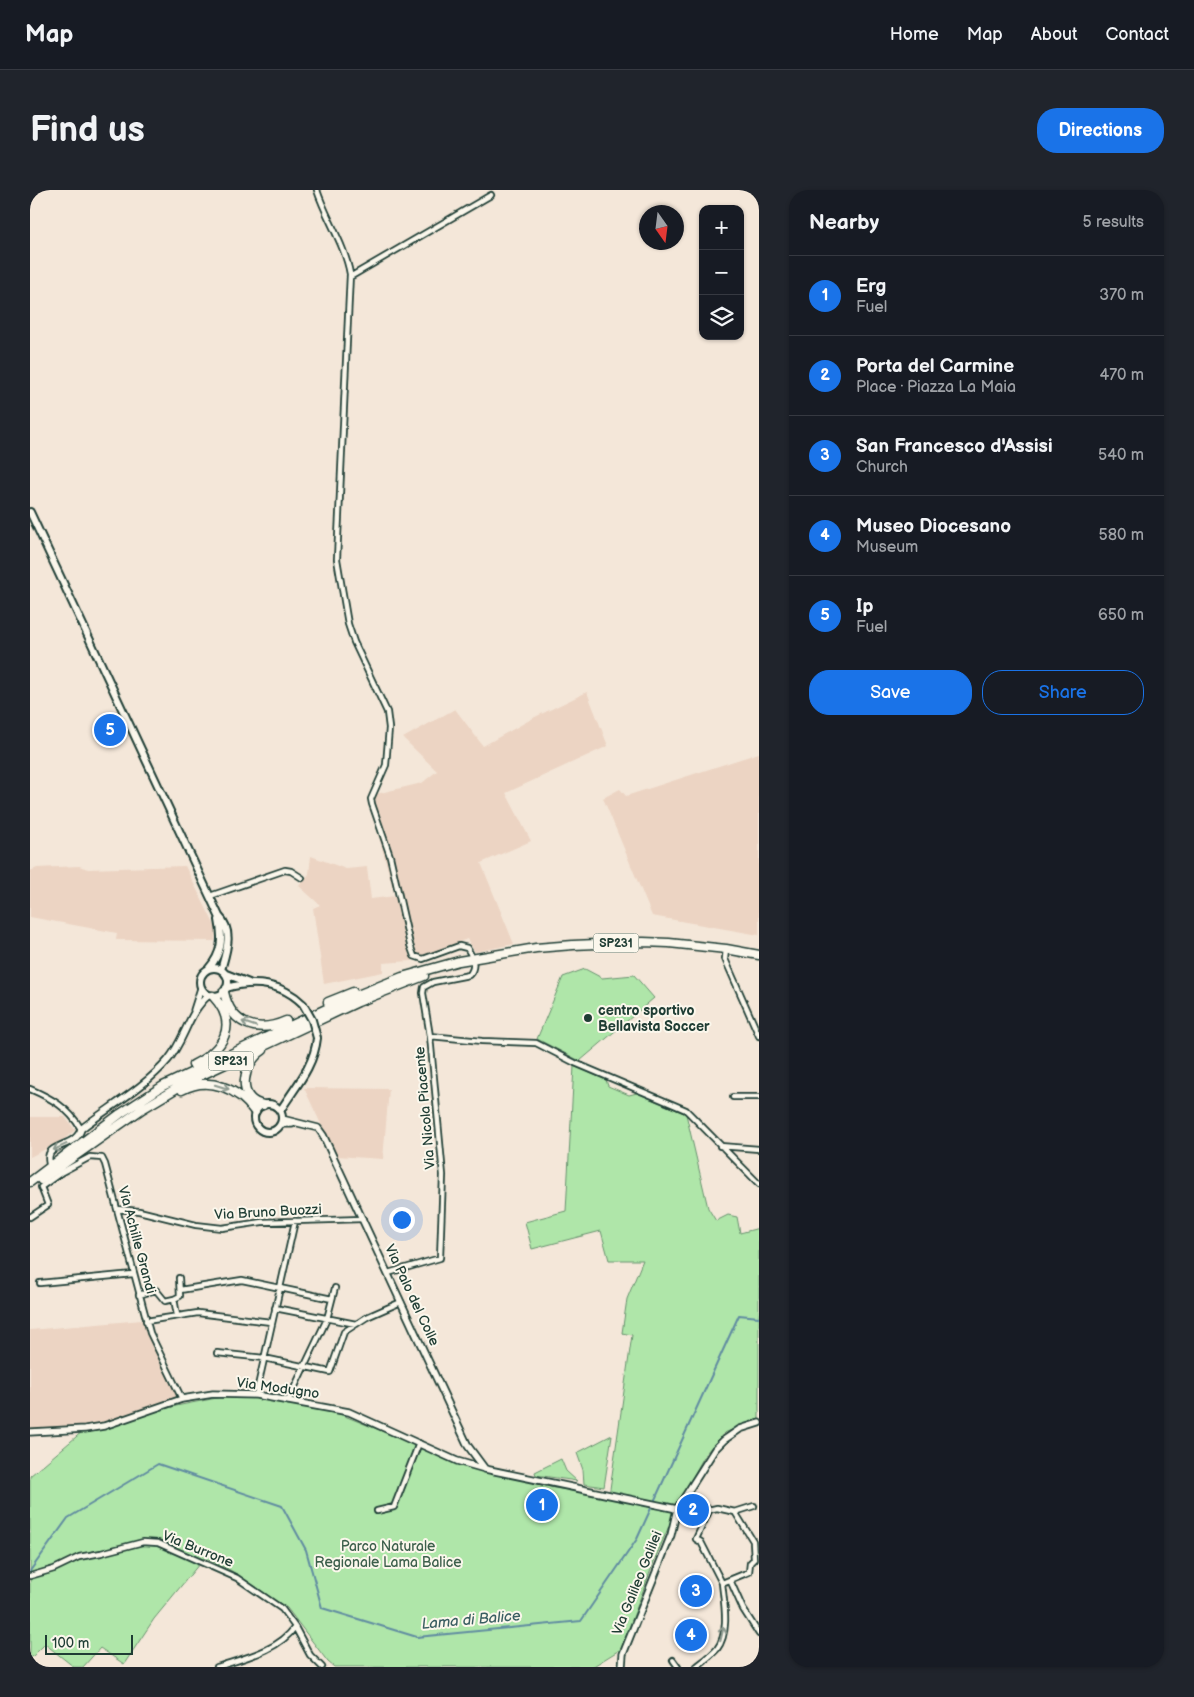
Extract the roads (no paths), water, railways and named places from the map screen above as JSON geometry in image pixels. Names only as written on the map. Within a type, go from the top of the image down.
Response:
[{"type":"main road","points":[[30,512],[210,896],[219,916],[222,935],[222,942],[216,956],[208,969],[201,974],[200,979],[201,988],[222,1008],[226,1026],[225,1034],[217,1050],[202,1061],[167,1079],[130,1102],[112,1115],[83,1143]]},
{"type":"main road","points":[[219,916],[223,920],[228,938],[223,972],[228,981],[225,990],[229,1008],[236,1018],[243,1023],[261,1027],[279,1024],[344,994],[376,986]]},
{"type":"main road","name":"SP231","points":[[30,1182],[125,1110],[174,1080],[280,1029],[376,986],[439,966],[536,948],[607,943],[661,943],[726,949],[759,955]]},
{"type":"main road","name":"SP231","points":[[30,1187],[156,1100],[187,1082],[358,1002],[411,980],[473,960]]},
{"type":"main road","points":[[208,969],[215,968],[250,984],[281,988],[303,1004],[312,1020],[317,1038],[309,1068],[294,1091],[278,1108]]},
{"type":"main road","points":[[211,996],[225,990],[250,984]]},
{"type":"main road","points":[[278,1108],[255,1102],[249,1097],[245,1084],[245,1074],[249,1064],[256,1055],[358,1002]]},
{"type":"main road","points":[[101,1138],[186,1088],[200,1084],[212,1084],[233,1090],[246,1100],[255,1112],[254,1122],[260,1129],[269,1132],[278,1128],[281,1122],[278,1108]]},
{"type":"main road","points":[[255,1112],[263,1105]]},
{"type":"street","points":[[317,190],[344,254],[350,277],[338,559],[348,624],[354,642],[386,712],[389,728],[386,765],[371,800],[390,856],[414,956],[423,959],[458,946],[467,948],[473,960],[472,971],[469,975],[433,982],[424,987],[422,993],[430,1036]]},
{"type":"street","points":[[350,277],[491,195]]},
{"type":"street","points":[[210,896],[285,870],[291,871],[302,878]]},
{"type":"street","points":[[726,949],[725,959],[759,1036]]},
{"type":"street","points":[[50,1168],[49,1154],[56,1148],[71,1142],[80,1133],[80,1129],[139,1087],[167,1062],[181,1042],[194,1012],[201,988]]},
{"type":"street","points":[[194,1012],[211,996]]},
{"type":"street","name":"Via Nicola Piacente","points":[[388,1273],[440,1258],[443,1175],[430,1036],[482,1041],[536,1043],[576,1063],[686,1110],[759,1184]]},
{"type":"street","points":[[30,1089],[55,1100],[75,1119],[80,1129]]},
{"type":"street","points":[[733,1097],[759,1097]]},
{"type":"street","name":"Via Palo del Colle","points":[[281,1122],[318,1128],[323,1135],[468,1446],[485,1469]]},
{"type":"street","points":[[720,1146],[759,1149]]},
{"type":"street","name":"Via Achille Grandi","points":[[30,1217],[48,1204],[41,1188],[62,1172],[90,1157],[102,1158],[146,1321],[182,1400]]},
{"type":"street","points":[[62,1172],[68,1162]]},
{"type":"street","name":"Via Bruno Buozzi","points":[[117,1210],[139,1211],[196,1225],[222,1228],[262,1222],[363,1219]]},
{"type":"street","points":[[256,1396],[295,1221]]},
{"type":"street","points":[[40,1284],[133,1274]]},
{"type":"street","points":[[139,1295],[156,1290],[165,1301],[174,1299],[180,1296],[179,1278]]},
{"type":"street","points":[[180,1290],[242,1280],[332,1299]]},
{"type":"street","points":[[288,1401],[327,1319],[335,1288]]},
{"type":"street","points":[[174,1299],[177,1315]]},
{"type":"street","points":[[217,1353],[264,1358],[330,1372],[344,1332],[367,1317],[401,1302]]},
{"type":"street","points":[[275,1308],[356,1324]]},
{"type":"street","points":[[146,1321],[198,1313],[271,1322]]},
{"type":"street","name":"Via Modugno","points":[[30,1432],[104,1426],[182,1400],[212,1394],[256,1396],[349,1412],[465,1463],[485,1469],[677,1509]]},
{"type":"street","name":"Via Galileo Galilei","points":[[622,1667],[623,1654],[671,1535],[677,1509],[715,1449],[740,1429],[759,1423]]},
{"type":"street","points":[[377,1512],[394,1508],[419,1443]]},
{"type":"street","points":[[465,1463],[471,1459],[472,1455],[468,1446]]},
{"type":"street","points":[[677,1509],[704,1511],[717,1508],[735,1512],[754,1506]]},
{"type":"street","points":[[696,1667],[717,1649],[723,1636],[722,1583],[701,1542],[695,1538],[710,1510]]},
{"type":"street","points":[[722,1583],[749,1572],[750,1563],[757,1552],[746,1528],[735,1512]]},
{"type":"street","name":"Via Burrone","points":[[30,1576],[54,1569],[79,1556],[100,1553],[143,1542],[158,1543],[237,1578],[282,1609],[295,1627],[310,1655],[322,1667]]},
{"type":"street","points":[[732,1580],[743,1609],[759,1634]]},
{"type":"street","points":[[217,1667],[272,1647],[282,1641],[295,1627]]},
{"type":"street","points":[[673,1660],[678,1667]]},
{"type":"waterway","name":"Lama di Balice","points":[[30,1571],[68,1518],[158,1464],[282,1506],[306,1550],[322,1608],[417,1637],[581,1621],[637,1539],[739,1315],[759,1317]]},
{"type":"tunnel","points":[[754,1506],[759,1503]]},
{"type":"place","name":"Ip","points":[[110,730]]},
{"type":"place","name":"centro sportivo Bellavista Soccer","points":[[588,1018]]},
{"type":"place","name":"Erg","points":[[542,1505]]},
{"type":"place","name":"Porta del Carmine","points":[[693,1510]]},
{"type":"place","name":"San Francesco d'Assisi","points":[[696,1591]]},
{"type":"place","name":"Museo Diocesano","points":[[691,1635]]},
{"type":"park label","name":"Parco Naturale Regionale Lama Balice","points":[[388,1554]]}]
